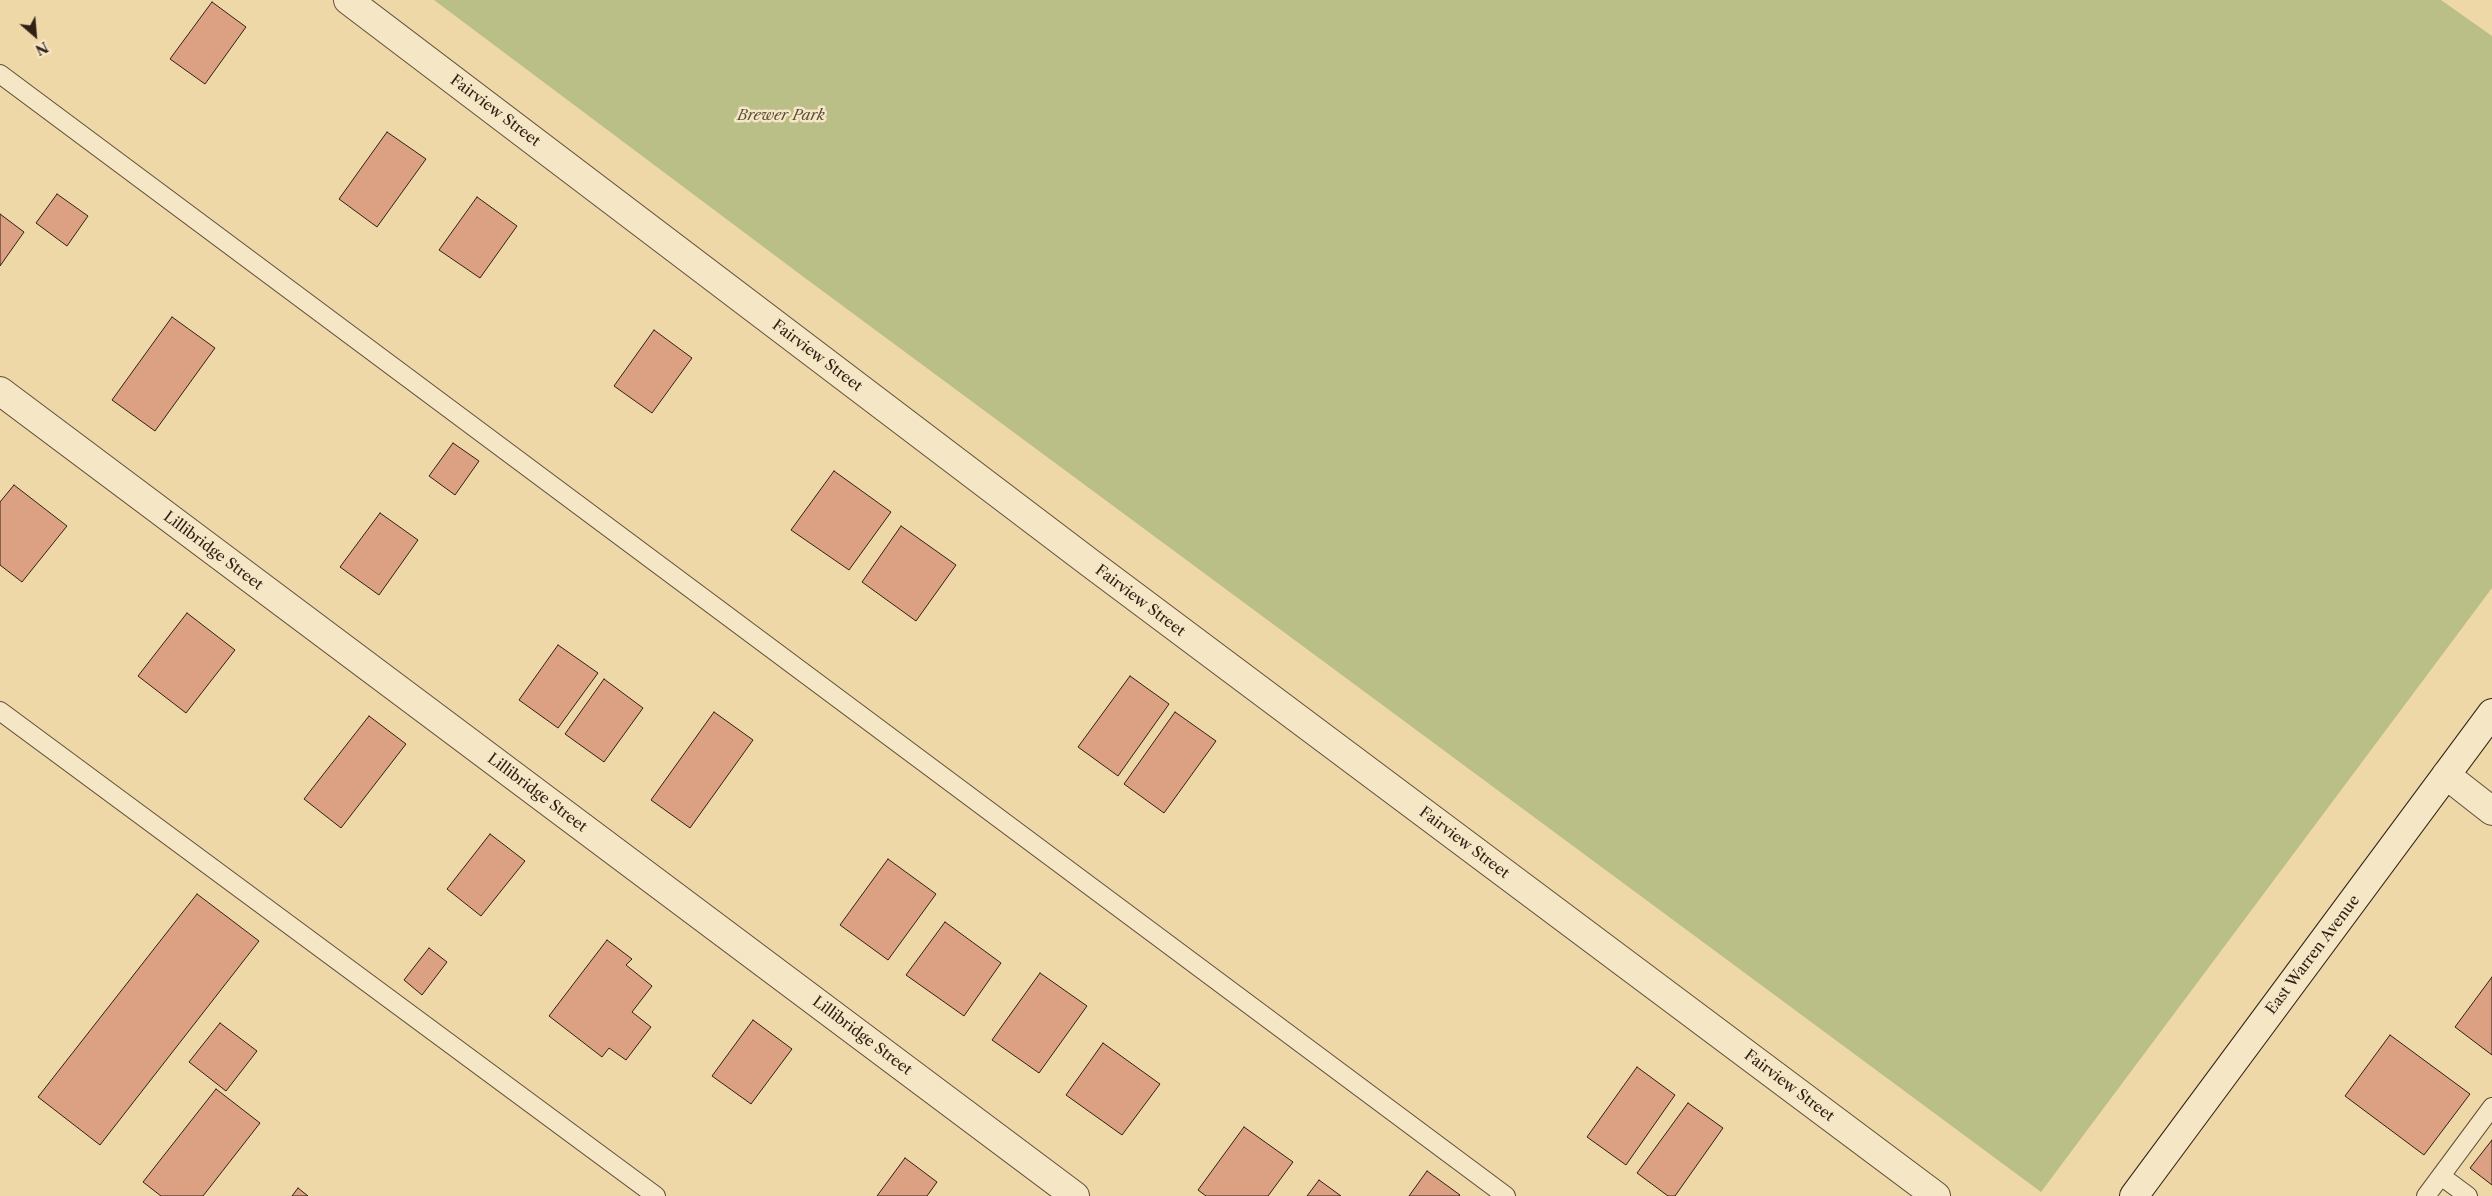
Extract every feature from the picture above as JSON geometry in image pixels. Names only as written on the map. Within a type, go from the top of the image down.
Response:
[{"type":"street","name":"Fairview Street","points":[[348,0],[1090,564],[1936,1196]]},
{"type":"street","name":"Lillibridge Street","points":[[0,391],[1075,1196]]},
{"type":"street","name":"East Warren Avenue","points":[[2134,1196],[2492,713]]},
{"type":"street","points":[[2446,775],[2492,811]]},
{"type":"lane","points":[[0,74],[1506,1196]]},
{"type":"lane","points":[[0,711],[656,1196]]},
{"type":"lane","points":[[2426,1196],[2492,1107]]},
{"type":"lane","points":[[2441,1176],[2468,1196]]},
{"type":"green space","name":"Brewer Park","points":[[434,0],[2441,0],[2492,36],[2492,588],[2041,1192],[805,278]]},
{"type":"building","points":[[212,2],[246,27],[205,84],[170,59]]},
{"type":"building","points":[[387,132],[426,159],[377,227],[339,199]]},
{"type":"building","points":[[57,194],[88,216],[67,246],[36,223]]},
{"type":"building","points":[[477,197],[517,226],[480,278],[439,250]]},
{"type":"building","points":[[0,214],[24,232],[0,266]]},
{"type":"building","points":[[172,317],[215,348],[155,431],[112,400]]},
{"type":"building","points":[[654,330],[692,358],[652,413],[614,386]]},
{"type":"building","points":[[453,443],[479,461],[455,495],[429,476]]},
{"type":"building","points":[[834,471],[891,512],[849,570],[791,530]]},
{"type":"building","points":[[14,485],[67,526],[22,582],[0,565],[0,502]]},
{"type":"building","points":[[380,513],[418,540],[379,595],[340,567]]},
{"type":"building","points":[[901,526],[956,565],[916,621],[862,582]]},
{"type":"building","points":[[187,613],[235,650],[186,713],[138,676]]},
{"type":"building","points":[[558,645],[598,673],[558,728],[519,700]]},
{"type":"building","points":[[1130,676],[1169,704],[1118,776],[1078,747]]},
{"type":"building","points":[[604,679],[643,708],[604,762],[565,734]]},
{"type":"building","points":[[714,712],[753,740],[690,828],[651,800]]},
{"type":"building","points":[[1175,712],[1216,741],[1164,813],[1124,784]]},
{"type":"building","points":[[369,716],[406,744],[341,828],[304,799]]},
{"type":"building","points":[[490,834],[525,861],[481,916],[447,889]]},
{"type":"building","points":[[888,859],[936,894],[888,960],[840,925]]},
{"type":"building","points":[[197,894],[259,941],[100,1145],[38,1097]]},
{"type":"building","points":[[945,922],[1001,963],[964,1016],[906,975]]},
{"type":"building","points":[[607,940],[632,959],[626,965],[652,986],[632,1012],[651,1027],[626,1060],[609,1048],[602,1057],[549,1016]]},
{"type":"building","points":[[429,948],[447,962],[422,995],[404,980]]},
{"type":"building","points":[[1040,973],[1087,1006],[1039,1073],[992,1040]]},
{"type":"building","points":[[2492,977],[2492,1055],[2455,1027]]},
{"type":"building","points":[[753,1020],[792,1049],[751,1104],[712,1076]]},
{"type":"building","points":[[220,1023],[257,1051],[226,1091],[189,1062]]},
{"type":"building","points":[[2390,1035],[2470,1094],[2424,1155],[2345,1096]]},
{"type":"building","points":[[1103,1043],[1160,1084],[1122,1135],[1066,1095]]},
{"type":"building","points":[[1637,1067],[1675,1095],[1626,1165],[1587,1137]]},
{"type":"building","points":[[216,1089],[260,1123],[203,1196],[161,1196],[143,1182]]},
{"type":"building","points":[[1688,1103],[1723,1128],[1675,1196],[1668,1196],[1637,1173]]},
{"type":"building","points":[[1244,1127],[1293,1162],[1268,1196],[1206,1196],[1198,1190]]},
{"type":"building","points":[[2492,1140],[2492,1185],[2470,1168]]},
{"type":"building","points":[[905,1158],[937,1182],[927,1196],[877,1196]]},
{"type":"building","points":[[1427,1171],[1460,1195],[1409,1196]]},
{"type":"building","points":[[1319,1180],[1341,1196],[1307,1196]]},
{"type":"building","points":[[298,1188],[308,1196],[292,1196]]}]
